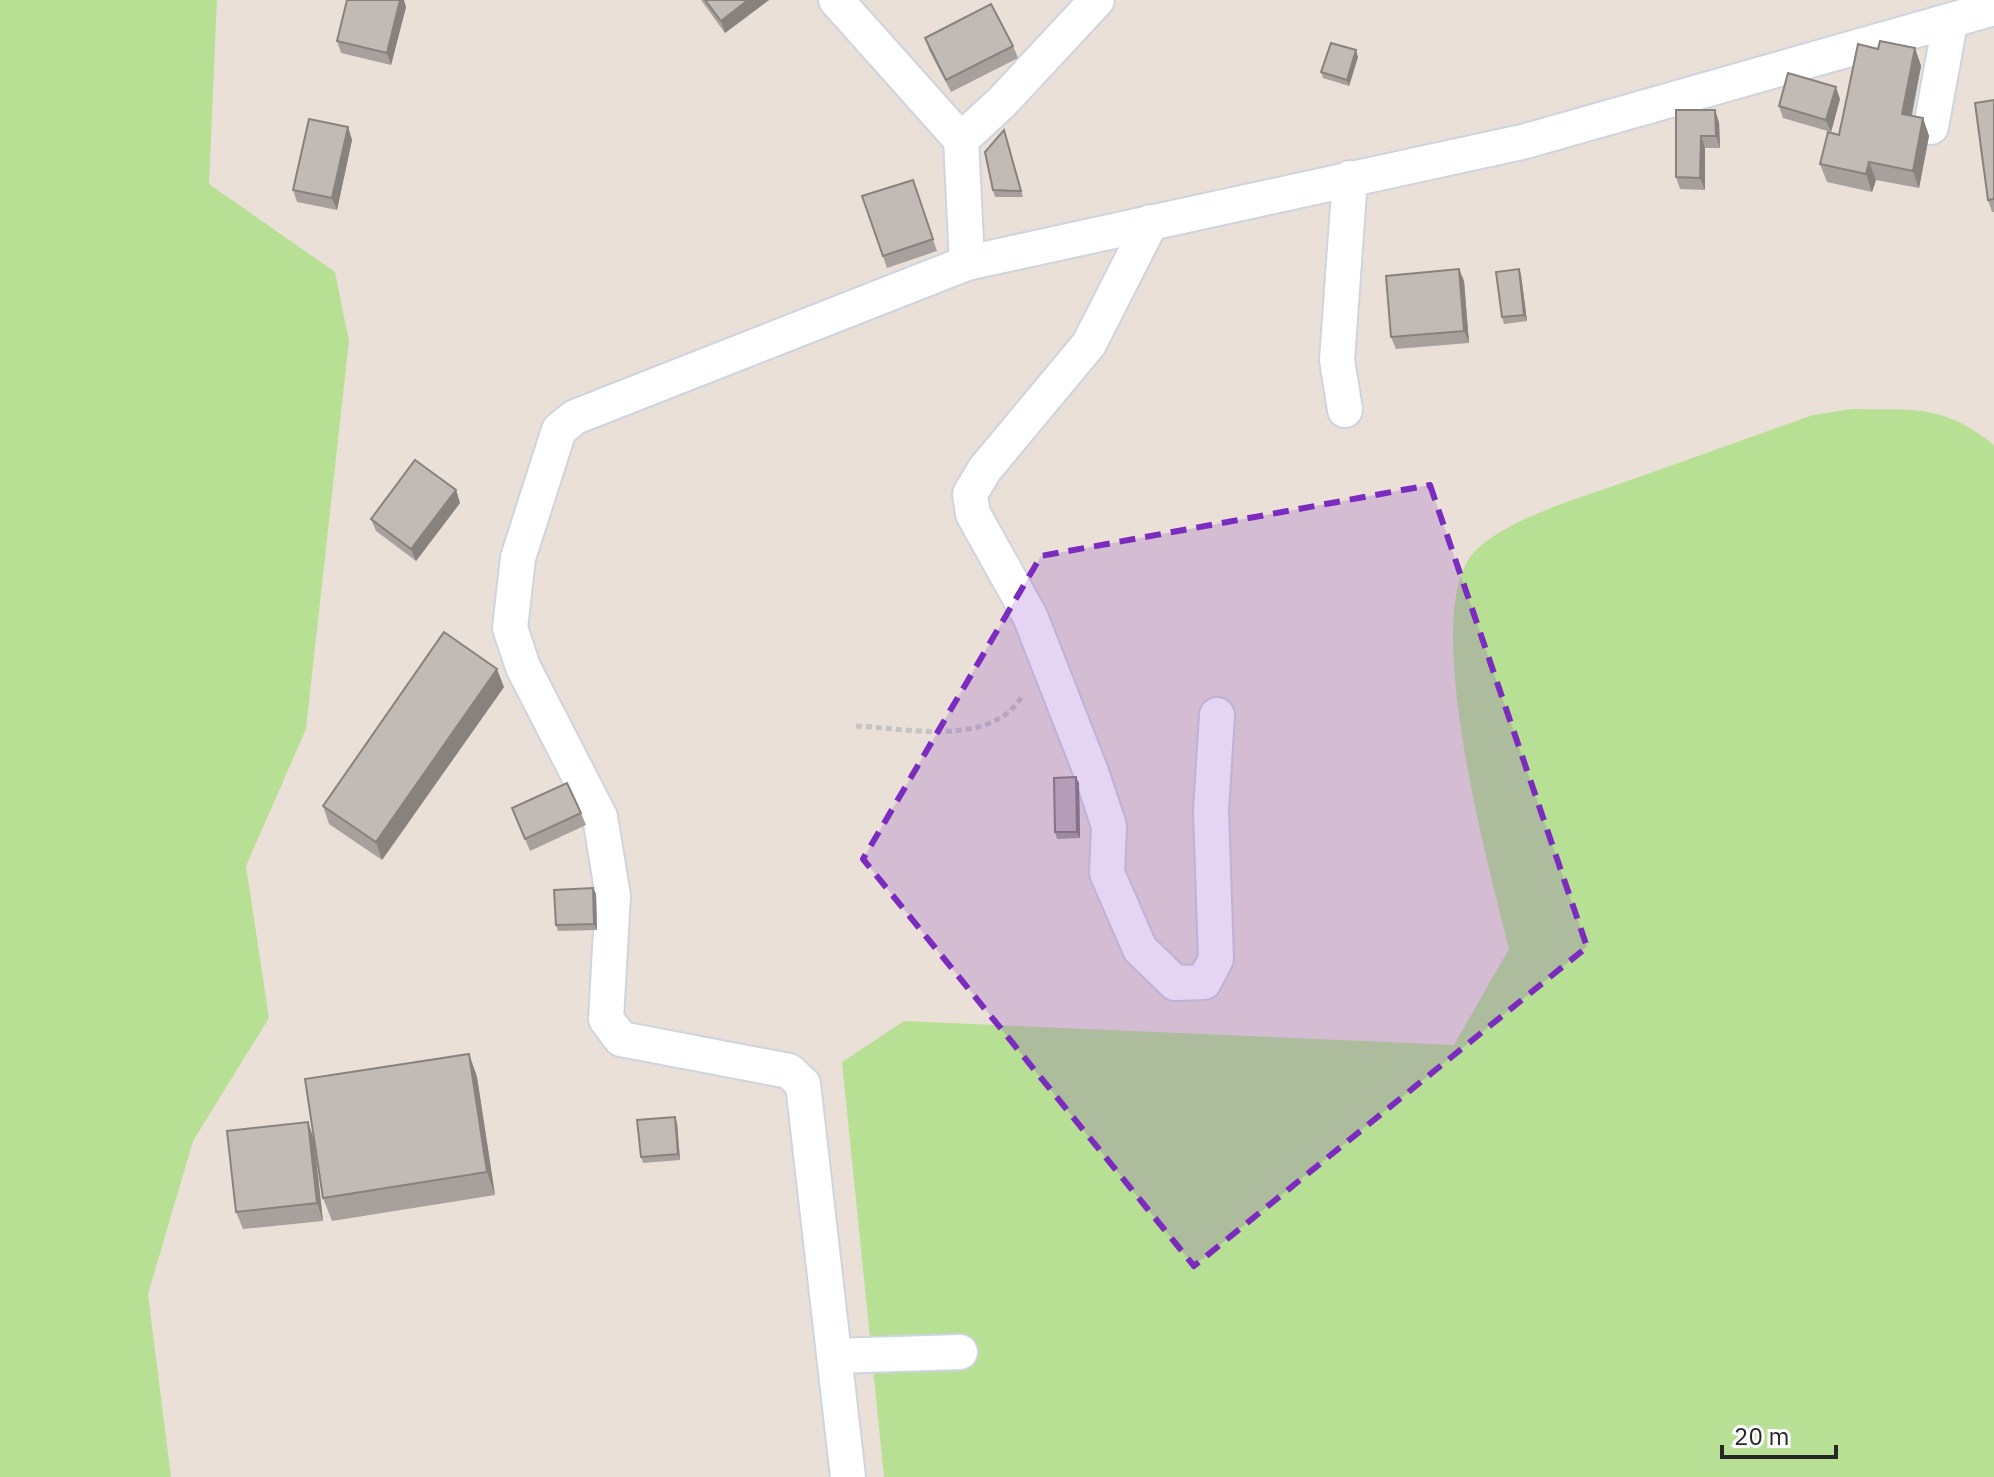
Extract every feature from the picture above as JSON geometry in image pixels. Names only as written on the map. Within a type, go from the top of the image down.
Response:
[{"type":"street","points":[[836,0],[961,140],[967,263]]},
{"type":"street","points":[[961,140],[1002,102],[1097,0]]},
{"type":"street","points":[[848,1477],[803,1084],[789,1071],[621,1039],[606,1019],[613,896],[600,817],[523,667],[510,628],[513,587],[530,515],[559,430],[575,417],[967,263],[1526,141],[1950,23],[1994,8]]},
{"type":"street","points":[[1931,127],[1950,23]]},
{"type":"street","points":[[1345,410],[1337,360],[1350,178]]},
{"type":"street","points":[[1151,222],[1089,344],[985,469],[970,494],[973,514],[1030,616],[1091,772],[1109,826],[1107,873],[1140,949],[1175,983],[1204,982],[1216,959],[1211,810],[1217,715]]},
{"type":"street","points":[[834,1356],[960,1352]]},
{"type":"path","points":[[856,726],[974,729],[1000,717],[1022,699],[1023,685]]},
{"type":"highlighted area","points":[[1430,485],[1587,947],[1194,1266],[863,859],[1041,556]]},
{"type":"green space","points":[[0,0],[217,0],[209,184],[335,272],[349,341],[306,729],[246,866],[269,1018],[193,1141],[148,1294],[171,1477],[0,1477]]},
{"type":"green space","points":[[1852,409],[1911,410],[1943,416],[1959,422],[1994,445],[1994,1477],[884,1477],[842,1062],[904,1021],[1454,1045],[1509,949],[1475,804],[1455,680],[1453,625],[1460,579],[1477,549],[1507,528],[1564,503],[1813,415]]},
{"type":"building","points":[[347,0],[400,0],[387,53],[337,41]]},
{"type":"building","points":[[705,0],[748,0],[721,21]]},
{"type":"building","points":[[991,4],[1013,46],[946,80],[925,38]]},
{"type":"building","points":[[1880,41],[1915,48],[1902,114],[1923,118],[1913,171],[1869,162],[1866,174],[1820,164],[1828,132],[1839,135],[1858,44],[1878,49]]},
{"type":"building","points":[[1331,43],[1356,50],[1347,80],[1321,72]]},
{"type":"building","points":[[1788,73],[1836,87],[1826,120],[1779,106]]},
{"type":"building","points":[[1994,100],[1994,199],[1988,200],[1975,103]]},
{"type":"building","points":[[1676,110],[1715,110],[1716,136],[1701,136],[1700,178],[1676,177]]},
{"type":"building","points":[[309,119],[348,127],[332,198],[293,190]]},
{"type":"building","points":[[1004,130],[1021,191],[993,190],[985,152]]},
{"type":"building","points":[[913,180],[933,239],[883,256],[862,196]]},
{"type":"building","points":[[1459,269],[1464,331],[1391,337],[1386,276]]},
{"type":"building","points":[[1519,269],[1524,315],[1502,317],[1496,272]]},
{"type":"building","points":[[415,460],[456,490],[411,549],[371,519]]},
{"type":"building","points":[[444,632],[497,669],[376,842],[323,806]]},
{"type":"building","points":[[1076,777],[1077,832],[1055,832],[1054,778]]},
{"type":"building","points":[[567,783],[581,813],[525,839],[512,808]]},
{"type":"building","points":[[593,888],[594,924],[556,925],[554,890]]},
{"type":"building","points":[[469,1054],[487,1172],[323,1198],[305,1079]]},
{"type":"building","points":[[675,1117],[678,1154],[641,1157],[637,1120]]},
{"type":"building","points":[[308,1122],[317,1203],[236,1212],[227,1131]]}]
